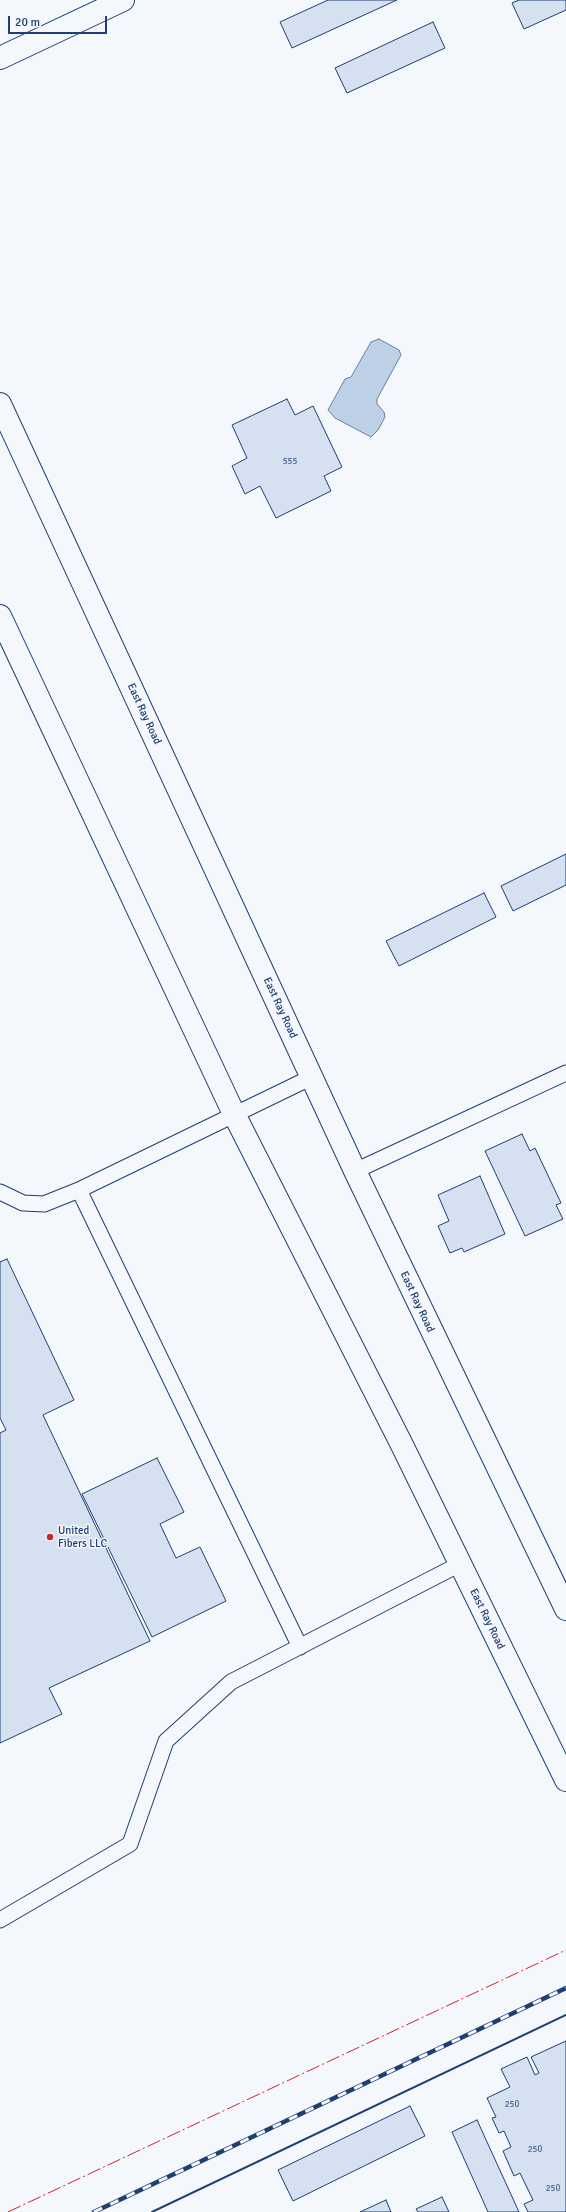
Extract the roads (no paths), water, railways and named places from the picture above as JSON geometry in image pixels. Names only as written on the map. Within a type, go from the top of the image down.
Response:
[{"type":"main road","points":[[0,58],[123,0]]},
{"type":"main road","name":"East Ray Road","points":[[0,404],[355,1171],[566,1609]]},
{"type":"main road","name":"East Ray Road","points":[[0,616],[234,1114],[460,1564],[566,1780]]},
{"type":"lane","points":[[355,1171],[566,1072]]},
{"type":"lane","points":[[1,1194],[23,1203],[44,1204],[79,1190],[312,1077]]},
{"type":"lane","points":[[79,1190],[300,1647]]},
{"type":"lane","points":[[0,1920],[130,1844],[166,1741],[231,1682],[460,1564]]},
{"type":"water","points":[[379,339],[399,350],[401,355],[377,399],[377,404],[384,412],[385,417],[378,430],[371,437],[335,418],[328,410],[345,379],[351,377],[371,342]]},
{"type":"railway","points":[[94,2212],[566,1988]]},
{"type":"place","name":"United Fibers LLC","points":[[50,1537]]}]
